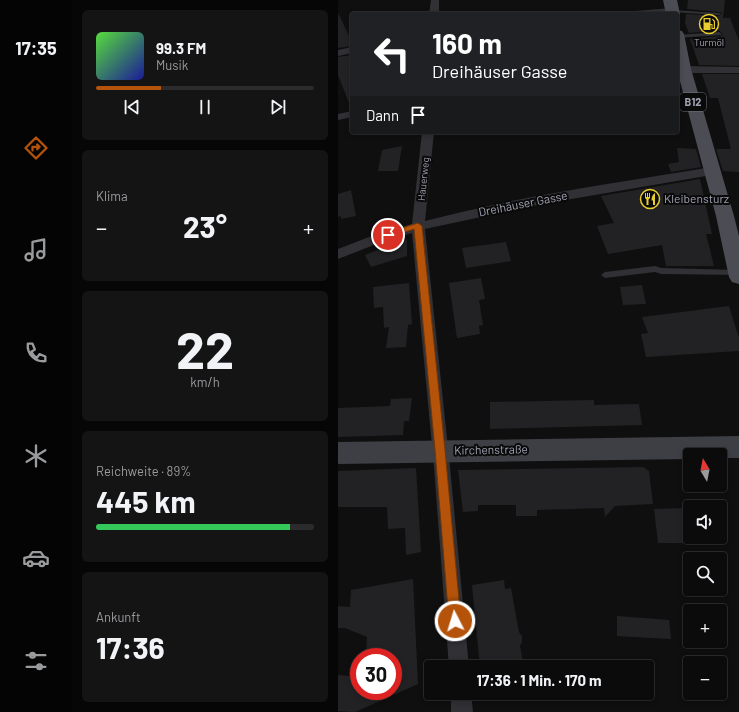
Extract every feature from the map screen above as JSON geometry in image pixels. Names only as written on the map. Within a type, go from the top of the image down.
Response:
[{"type":"main road","name":"B12","points":[[679,52],[681,69],[725,216],[738,275]]},
{"type":"main road","name":"Kirchenstraße","points":[[338,453],[440,450],[739,447]]},
{"type":"street","points":[[434,0],[434,12]]},
{"type":"street","points":[[338,53],[350,50]]},
{"type":"street","points":[[681,69],[739,70]]},
{"type":"street","points":[[338,117],[350,114]]},
{"type":"street","name":"Hauerweg","points":[[428,134],[418,226],[458,660]]},
{"type":"street","name":"Dreihäuser Gasse","points":[[338,254],[359,245],[418,226],[518,204],[712,171]]},
{"type":"street","points":[[461,700],[462,712]]},
{"type":"lane","points":[[633,12],[671,8],[719,14]]},
{"type":"lane","points":[[679,35],[719,34]]},
{"type":"lane","points":[[605,274],[655,268],[661,271],[738,275]]},
{"type":"building","points":[[688,0],[725,0],[723,18],[730,18],[739,41],[739,66],[699,65],[690,39],[721,36],[723,34],[719,30],[689,33],[685,23],[686,14],[719,16],[722,13],[687,9]]},
{"type":"building","points":[[338,13],[350,38],[350,46],[338,48]]},
{"type":"building","points":[[350,55],[350,105],[338,75],[338,57]]},
{"type":"building","points":[[702,74],[739,74],[739,172],[723,171],[716,149],[731,149],[718,98],[710,98]]},
{"type":"building","points":[[402,146],[398,171],[378,171],[382,150]]},
{"type":"building","points":[[677,148],[696,149],[701,167],[671,172],[668,164],[679,162]]},
{"type":"building","points":[[700,179],[712,234],[706,234],[714,266],[666,266],[662,245],[608,254],[597,226],[614,223],[601,196]]},
{"type":"building","points":[[351,190],[356,216],[341,219],[341,216],[338,217],[338,194]]},
{"type":"building","points":[[407,239],[407,256],[371,267],[365,255]]},
{"type":"building","points":[[506,242],[511,261],[466,268],[462,248]]},
{"type":"building","points":[[481,278],[485,299],[479,300],[483,325],[479,326],[480,334],[457,338],[449,283]]},
{"type":"building","points":[[409,283],[412,324],[408,325],[406,347],[386,348],[389,327],[384,328],[383,307],[374,308],[373,287]]},
{"type":"building","points":[[642,285],[646,304],[623,305],[620,287]]},
{"type":"building","points":[[729,306],[739,338],[739,351],[646,357],[641,334],[648,333],[642,317]]},
{"type":"building","points":[[412,398],[409,421],[404,421],[403,435],[338,437],[338,408],[390,406],[391,399]]},
{"type":"building","points":[[594,400],[594,405],[639,404],[642,425],[490,429],[490,402]]},
{"type":"building","points":[[643,467],[649,471],[653,504],[615,506],[605,517],[604,508],[537,510],[537,516],[516,516],[516,505],[478,505],[478,511],[463,512],[458,470]]},
{"type":"building","points":[[416,468],[421,552],[406,555],[405,528],[388,529],[387,507],[338,507],[338,471]]},
{"type":"building","points":[[683,508],[683,543],[658,543],[654,509]]},
{"type":"building","points":[[413,579],[418,684],[402,691],[402,648],[366,648],[367,637],[345,628],[338,628],[338,606],[350,607],[351,590]]},
{"type":"building","points":[[504,580],[505,589],[511,588],[519,632],[522,636],[520,646],[522,660],[479,660],[472,585]]},
{"type":"building","points":[[617,616],[669,620],[671,639],[617,636]]},
{"type":"building","points":[[338,675],[350,676],[350,700],[382,700],[355,712],[338,711]]},
{"type":"place","name":"Turmöl","points":[[709,24]]},
{"type":"place","name":"Kleibensturz","points":[[650,199]]},
{"type":"route","points":[[388,235],[418,226],[455,621]]}]
